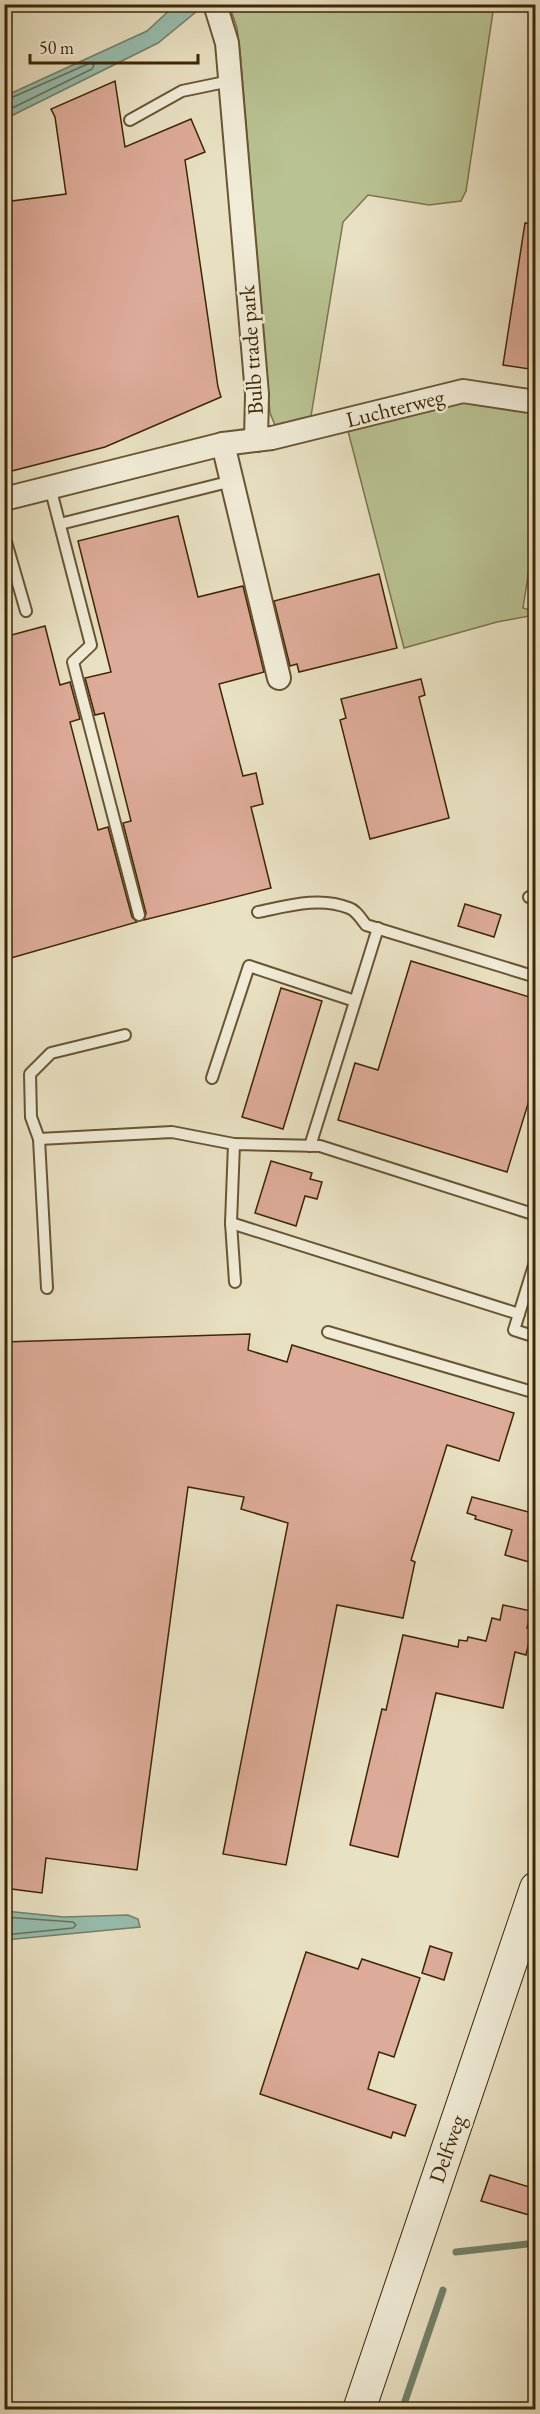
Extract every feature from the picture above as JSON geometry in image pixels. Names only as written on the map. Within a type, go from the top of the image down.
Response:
[{"type":"main road","name":"Delfweg","points":[[359,2409],[536,1888]]},
{"type":"street","name":"Bulb trade park","points":[[4,499],[223,444],[256,440],[257,394],[227,43],[216,8]]},
{"type":"street","name":"Luchterweg","points":[[256,440],[463,392],[536,402]]},
{"type":"street","points":[[223,444],[279,678]]},
{"type":"lane","points":[[130,120],[182,92],[230,81]]},
{"type":"lane","points":[[60,524],[232,481]]},
{"type":"lane","points":[[50,487],[91,645],[73,662],[138,915]]},
{"type":"lane","points":[[4,535],[26,611]]},
{"type":"lane","points":[[258,912],[300,903],[326,903],[351,908],[366,925],[536,977]]},
{"type":"lane","points":[[310,1146],[378,928]]},
{"type":"lane","points":[[212,1078],[249,966],[355,1001]]},
{"type":"lane","points":[[47,1288],[39,1139],[32,1117],[30,1074],[51,1053],[125,1035]]},
{"type":"lane","points":[[39,1139],[172,1132],[234,1144],[320,1146],[536,1215]]},
{"type":"lane","points":[[234,1144],[231,1223],[235,1282]]},
{"type":"lane","points":[[231,1223],[519,1314]]},
{"type":"lane","points":[[536,1259],[514,1330],[536,1337]]},
{"type":"lane","points":[[328,1332],[536,1394]]},
{"type":"green space","points":[[229,5],[494,5],[466,191],[461,201],[429,205],[368,195],[343,222],[311,416],[275,425],[270,413],[240,51],[237,28]]},
{"type":"green space","points":[[464,400],[535,412],[535,531],[523,608],[535,611],[535,615],[497,622],[404,648],[348,431]]},
{"type":"water","points":[[175,5],[213,5],[196,12],[158,43],[5,119],[5,96],[147,31]]},
{"type":"water","points":[[5,1911],[64,1917],[128,1915],[138,1919],[140,1927],[5,1940]]},
{"type":"building","points":[[115,81],[125,147],[191,119],[205,152],[185,160],[221,397],[105,447],[4,473],[4,202],[66,194],[55,117],[51,109]]},
{"type":"building","points":[[525,223],[536,224],[536,370],[503,365]]},
{"type":"building","points":[[178,516],[198,597],[243,586],[264,672],[219,684],[243,776],[256,773],[263,804],[251,807],[271,888],[144,920],[146,913],[123,823],[131,821],[104,713],[95,715],[85,678],[111,672],[78,541]]},
{"type":"building","points":[[379,574],[397,648],[299,672],[297,664],[290,666],[274,601]]},
{"type":"building","points":[[45,626],[60,685],[70,682],[80,719],[70,722],[98,830],[108,827],[132,917],[137,922],[4,960],[4,637]]},
{"type":"building","points":[[421,679],[425,695],[419,697],[449,818],[370,839],[340,720],[346,718],[341,699]]},
{"type":"building","points":[[465,904],[501,915],[494,937],[458,926]]},
{"type":"building","points":[[411,961],[536,999],[536,1078],[507,1172],[338,1120],[355,1063],[378,1070]]},
{"type":"building","points":[[281,988],[322,1001],[283,1129],[242,1117]]},
{"type":"building","points":[[271,1161],[312,1173],[310,1179],[322,1182],[317,1199],[305,1196],[296,1226],[255,1213]]},
{"type":"building","points":[[250,1334],[248,1350],[287,1362],[292,1345],[514,1413],[499,1461],[447,1445],[411,1560],[415,1562],[403,1618],[337,1605],[286,1865],[223,1854],[288,1523],[241,1509],[244,1497],[188,1487],[137,1870],[46,1858],[42,1893],[4,1888],[4,1342]]},
{"type":"building","points":[[472,1497],[536,1514],[536,1564],[505,1555],[512,1530],[475,1519],[476,1516],[467,1513]]},
{"type":"building","points":[[503,1605],[531,1611],[527,1628],[532,1629],[526,1655],[515,1652],[503,1708],[436,1693],[398,1857],[350,1845],[382,1709],[386,1710],[403,1635],[458,1647],[459,1640],[467,1641],[468,1637],[486,1641],[492,1618],[500,1620]]},
{"type":"building","points":[[430,1946],[452,1953],[444,1980],[422,1973]]},
{"type":"building","points":[[306,1952],[358,1969],[362,1959],[420,1978],[394,2057],[379,2052],[368,2089],[416,2105],[405,2136],[393,2132],[391,2138],[260,2094]]},
{"type":"building","points":[[490,2175],[536,2189],[536,2217],[481,2201]]},
{"type":"waterway","points":[[456,2252],[536,2243]]},
{"type":"waterway","points":[[402,2410],[443,2290]]}]
